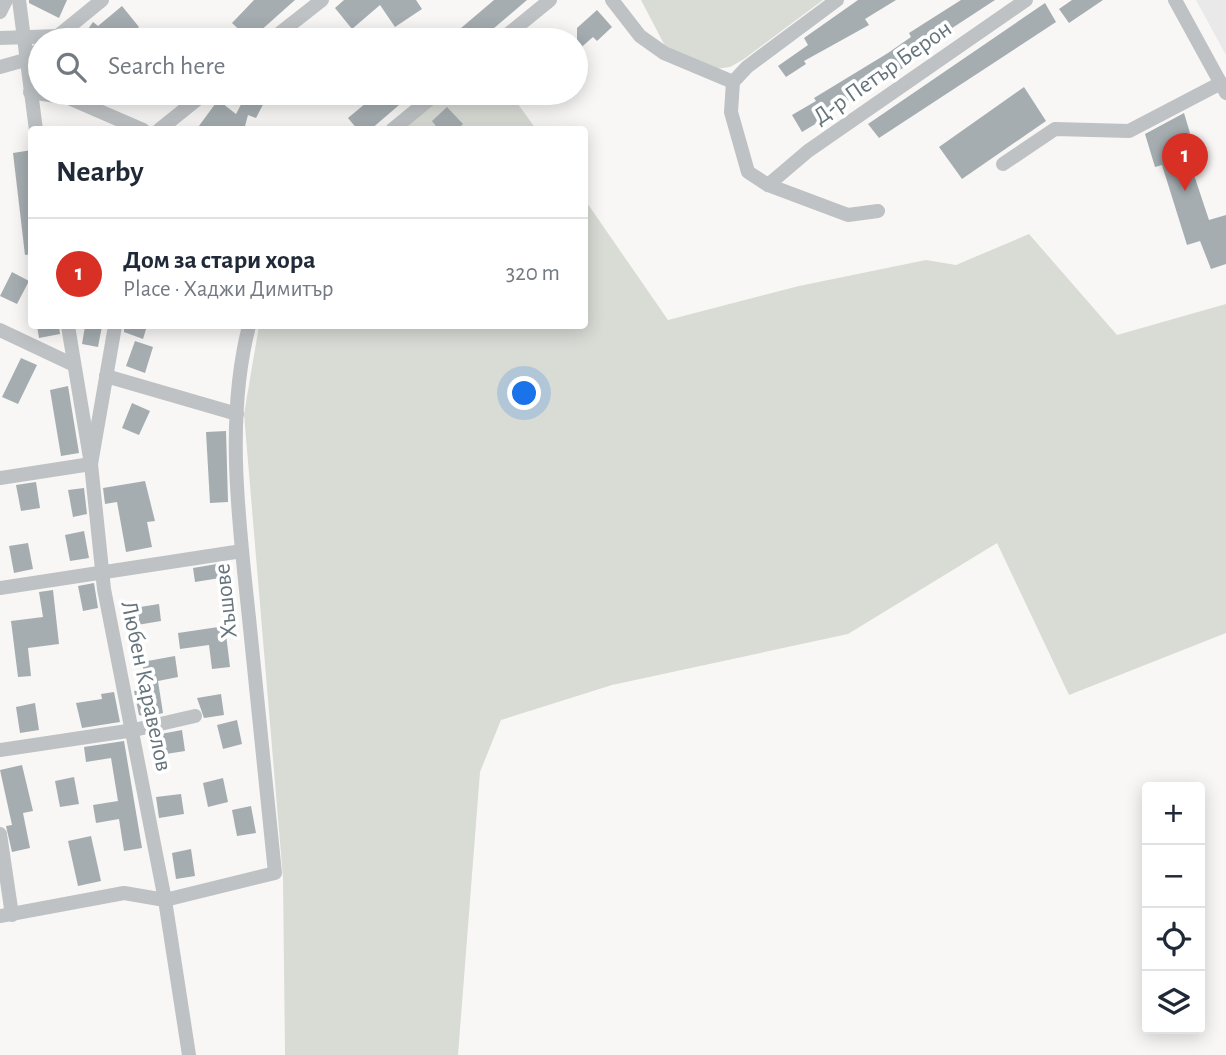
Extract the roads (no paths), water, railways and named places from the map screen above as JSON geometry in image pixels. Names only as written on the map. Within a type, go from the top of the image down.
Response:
[{"type":"street","points":[[0,12],[6,0]]},
{"type":"street","points":[[19,0],[28,79]]},
{"type":"street","points":[[68,28],[102,0]]},
{"type":"street","points":[[286,28],[322,0]]},
{"type":"street","points":[[515,28],[550,0]]},
{"type":"street","points":[[612,0],[640,36],[664,53],[733,82]]},
{"type":"street","points":[[837,0],[747,67],[733,82],[731,112],[748,172],[768,184],[848,215],[878,211]]},
{"type":"street","name":"Д-р Петър Берон","points":[[768,184],[808,151],[1026,0]]},
{"type":"street","points":[[1003,164],[1055,129],[1129,131],[1223,88],[1175,0]]},
{"type":"street","points":[[0,38],[28,36]]},
{"type":"street","points":[[0,67],[28,58]]},
{"type":"street","points":[[32,105],[35,126]]},
{"type":"street","points":[[85,105],[134,126]]},
{"type":"street","points":[[164,126],[190,105]]},
{"type":"street","points":[[397,126],[422,105]]},
{"type":"street","name":"Любен Каравелов","points":[[69,329],[91,464],[102,571],[165,900],[189,1055]]},
{"type":"street","points":[[0,478],[91,464],[114,329]]},
{"type":"street","name":"Хъшове","points":[[165,900],[275,873],[242,551],[237,414],[243,349],[248,329]]},
{"type":"street","points":[[0,331],[75,365]]},
{"type":"street","points":[[106,376],[237,414]]},
{"type":"street","points":[[0,588],[242,551]]},
{"type":"street","points":[[0,750],[134,730],[195,716]]},
{"type":"street","points":[[0,834],[6,915],[124,892],[165,900]]},
{"type":"place","name":"Дом за стари хора","points":[[1185,191]]}]
